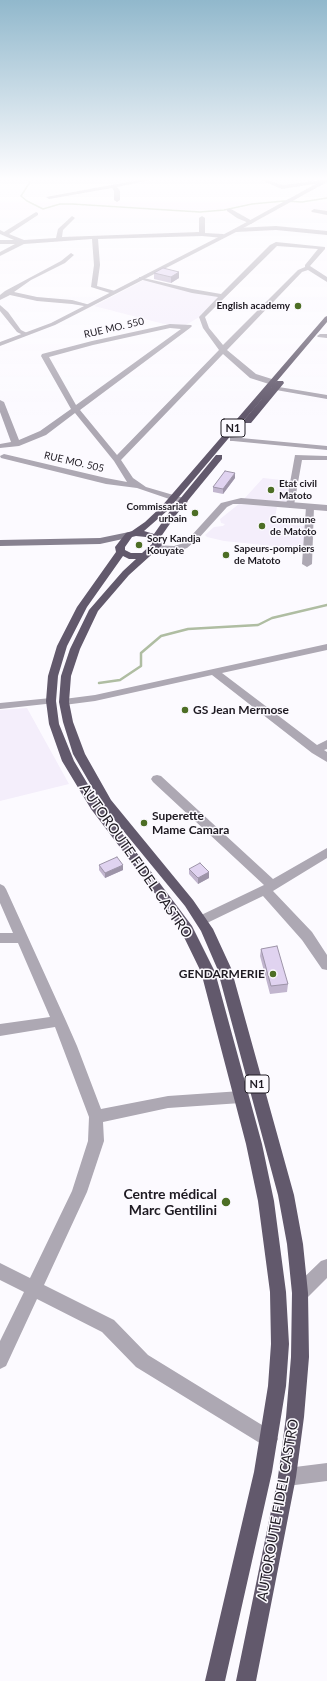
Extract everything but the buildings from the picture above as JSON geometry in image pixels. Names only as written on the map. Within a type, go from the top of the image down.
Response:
[{"type":"highway","name":"N1","points":[[156,538],[327,318]]},
{"type":"highway","name":"N1","points":[[132,534],[157,516],[274,385],[324,336],[327,328]]},
{"type":"highway","points":[[121,551],[129,556],[149,552],[157,545],[156,538],[142,533],[132,534]]},
{"type":"highway","name":"AUTOROUTE FIDEL CASTRO","points":[[132,534],[121,545],[121,551],[82,607],[62,646],[53,676],[57,701],[68,722],[79,754],[107,803],[202,920],[224,968],[286,1195],[295,1244],[300,1293],[300,1357],[295,1416],[287,1477],[246,1681]]},
{"type":"highway","name":"AUTOROUTE FIDEL CASTRO","points":[[149,552],[126,573],[94,610],[75,649],[57,701],[54,724],[68,761],[95,806],[173,909],[208,972],[225,1030],[254,1144],[266,1201],[278,1292],[280,1344],[277,1386],[263,1472],[215,1681]]},
{"type":"main road","points":[[0,543],[100,541],[132,534]]},
{"type":"main road","points":[[80,542],[110,546],[121,551]]},
{"type":"street","points":[[0,298],[67,258]]},
{"type":"street","points":[[97,258],[94,287],[113,292]]},
{"type":"street","points":[[0,344],[53,324],[179,258]]},
{"type":"street","points":[[0,446],[14,444],[43,433],[202,317],[260,258]]},
{"type":"street","points":[[308,268],[306,266],[313,258]]},
{"type":"street","points":[[308,268],[327,280]]},
{"type":"street","points":[[117,460],[222,349],[300,271],[308,268]]},
{"type":"street","points":[[141,278],[192,291],[224,296]]},
{"type":"street","points":[[8,292],[88,306]]},
{"type":"street","points":[[0,307],[19,331],[25,334]]},
{"type":"street","points":[[202,317],[206,328],[222,349],[253,376],[274,385],[327,397]]},
{"type":"street","name":"RUE MO. 550","points":[[75,409],[45,356],[92,343],[170,326],[200,324],[206,328]]},
{"type":"street","points":[[0,402],[14,444]]},
{"type":"street","points":[[75,409],[117,460],[130,480],[140,486],[184,501]]},
{"type":"street","points":[[233,439],[327,448]]},
{"type":"street","points":[[2,458],[14,444]]},
{"type":"street","points":[[290,505],[298,457],[327,458]]},
{"type":"street","name":"RUE MO. 505","points":[[2,458],[106,481],[140,486]]},
{"type":"street","points":[[149,552],[175,549],[184,546],[195,537],[224,505],[232,502],[241,501],[327,508]]},
{"type":"street","points":[[307,564],[310,507]]},
{"type":"street","points":[[0,706],[95,698],[327,647]]},
{"type":"street","points":[[214,672],[327,758]]},
{"type":"street","points":[[316,750],[327,744]]},
{"type":"street","points":[[157,779],[268,888],[307,936],[327,965]]},
{"type":"street","points":[[202,920],[268,888],[327,852]]},
{"type":"street","points":[[0,889],[59,1021],[96,1117],[96,1141],[79,1192],[0,1360]]},
{"type":"street","points":[[0,938],[22,938]]},
{"type":"street","points":[[0,1030],[59,1021]]},
{"type":"street","points":[[96,1117],[168,1102],[241,1097]]},
{"type":"street","points":[[300,1293],[327,1267]]},
{"type":"street","points":[[0,1271],[108,1326],[142,1361],[269,1438]]},
{"type":"street","points":[[287,1477],[327,1472]]},
{"type":"shaded area","points":[[146,279],[219,296],[201,316],[184,326],[164,324],[94,306]]},
{"type":"shaded area","name":"Etat civil Matoto","points":[[263,478],[292,481],[287,502],[244,499]]},
{"type":"shaded area","name":"Commune de Matoto","points":[[239,504],[277,507],[274,523],[306,526],[303,549],[224,541],[207,537],[205,535],[214,527],[223,526],[225,524],[221,523],[220,519]]},
{"type":"shaded area","points":[[27,708],[69,784],[0,801],[0,710]]},
{"type":"waterway","points":[[99,683],[120,680],[141,666],[141,653],[161,636],[188,629],[258,625],[272,618],[327,605]]},
{"type":"place","name":"English academy","points":[[298,306]]},
{"type":"place","name":"Etat civil Matoto","points":[[271,490]]},
{"type":"place","name":"Commissariat urbain","points":[[195,513]]},
{"type":"place","name":"Commune de Matoto","points":[[262,526]]},
{"type":"place","name":"Sory Kandja Kouyate","points":[[139,545]]},
{"type":"place","name":"Sapeurs-pompiers de Matoto","points":[[226,555]]},
{"type":"place","name":"GS Jean Mermose","points":[[185,710]]},
{"type":"place","name":"Superette Mame Camara","points":[[144,823]]},
{"type":"place","name":"GENDARMERIE","points":[[273,974]]},
{"type":"place","name":"Centre médical Marc Gentilini","points":[[226,1202]]}]
